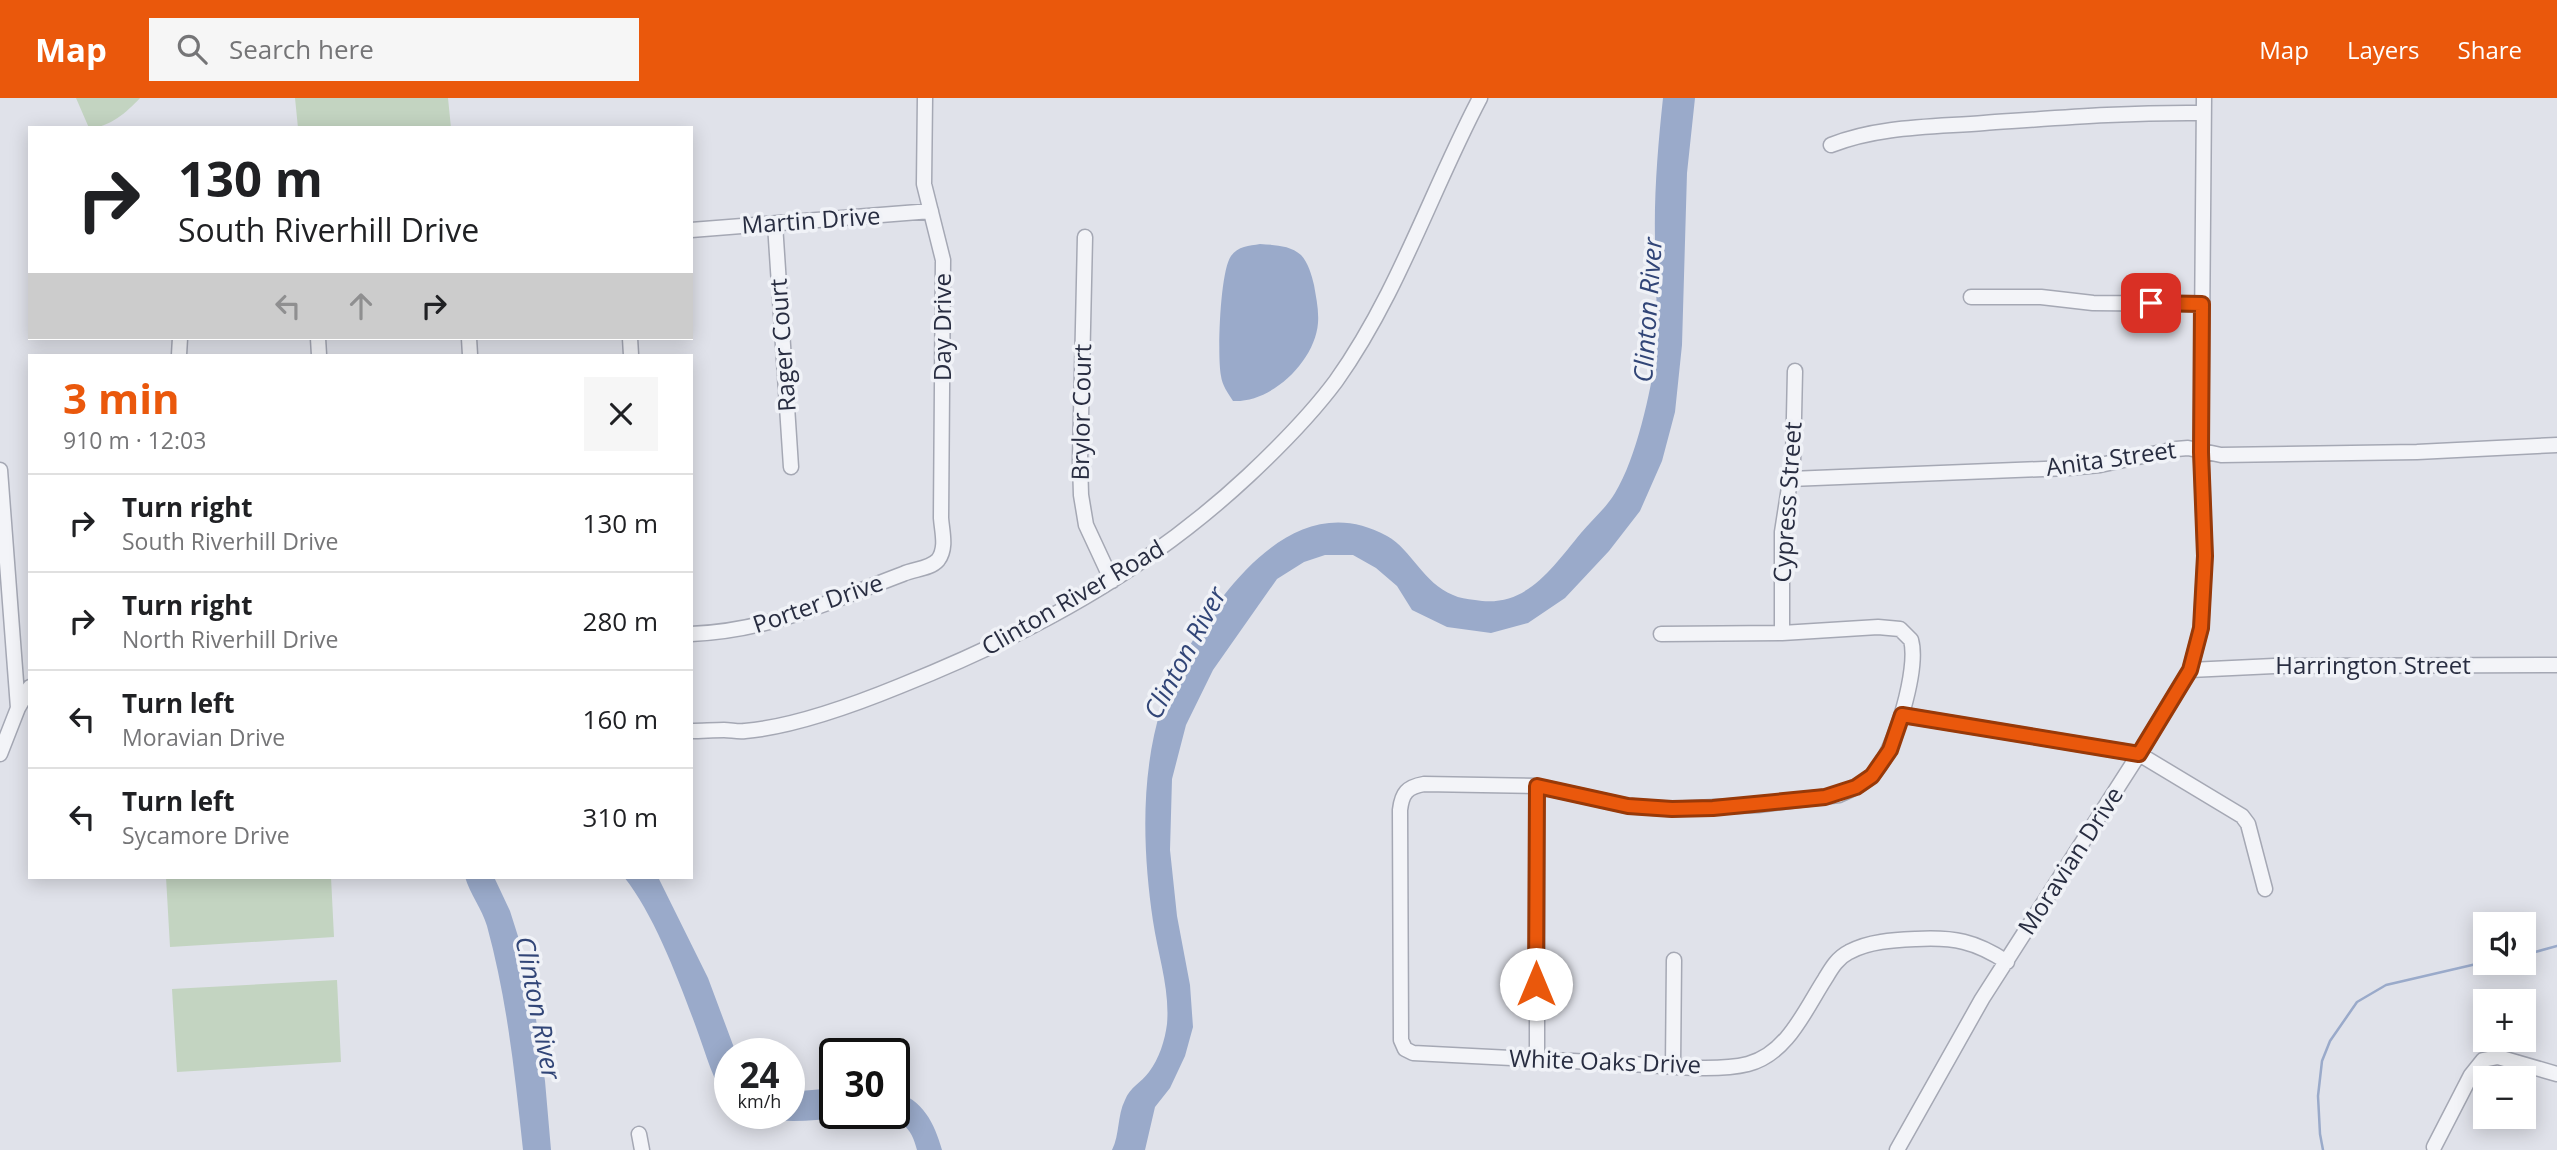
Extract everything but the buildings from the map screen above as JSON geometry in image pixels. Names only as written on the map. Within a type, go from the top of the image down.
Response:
[{"type":"street","name":"Day Drive","points":[[925,98],[923,169],[943,260],[940,518],[943,541],[940,557]]},
{"type":"street","name":"Clinton River Road","points":[[693,731],[743,732],[759,729],[835,710],[878,695],[1000,643],[1112,581],[1168,544],[1274,451],[1321,401],[1350,359],[1395,279],[1480,98]]},
{"type":"street","points":[[1831,145],[1856,135],[1912,128],[2204,106]]},
{"type":"street","name":"Moravian Drive","points":[[1897,1150],[1982,999],[2190,670],[2201,628],[2205,556],[2201,452],[2204,106]]},
{"type":"street","name":"Martin Drive","points":[[693,230],[931,211]]},
{"type":"street","name":"Rager Court","points":[[775,224],[792,467]]},
{"type":"street","name":"Brylor Court","points":[[1085,237],[1081,495],[1086,525],[1112,581]]},
{"type":"street","points":[[1971,297],[2041,297],[2093,303],[2202,304]]},
{"type":"street","name":"Cypress Street","points":[[1782,633],[1782,532],[1795,436],[1795,371]]},
{"type":"street","name":"Anita Street","points":[[1790,480],[2068,468],[2100,464],[2161,450],[2188,448],[2221,455],[2557,446]]},
{"type":"street","points":[[0,470],[18,708]]},
{"type":"street","name":"Porter Drive","points":[[693,634],[733,631],[790,618],[934,564],[940,557]]},
{"type":"street","points":[[1537,1059],[1537,786],[1628,806],[1672,809],[1713,808],[1825,797],[1856,787],[1872,776],[1890,750],[1902,715],[1913,647],[1906,632],[1900,629],[1885,627],[1782,633],[1661,634]]},
{"type":"street","name":"Harrington Street","points":[[2190,670],[2274,666],[2557,665]]},
{"type":"street","points":[[0,754],[28,690]]},
{"type":"street","points":[[1902,715],[2139,754],[2242,816],[2248,824],[2264,889]]},
{"type":"street","name":"White Oaks Drive","points":[[1537,786],[1424,783],[1406,790],[1400,810],[1403,1047],[1413,1053],[1673,1066],[1737,1066],[1765,1056],[1789,1036],[1835,963],[1842,956],[1860,947],[1901,940],[1952,939],[1981,946],[2007,962]]},
{"type":"street","points":[[1673,1066],[1674,960]]},
{"type":"street","points":[[2434,1147],[2471,1075],[2483,1060],[2498,1057],[2557,1074]]},
{"type":"street","points":[[639,1135],[642,1150]]},
{"type":"green space","points":[[76,98],[140,98],[110,122],[100,126],[88,126]]},
{"type":"green space","points":[[295,98],[448,98],[451,126],[298,126]]},
{"type":"green space","points":[[166,879],[331,879],[334,937],[170,947]]},
{"type":"green space","points":[[337,980],[341,1062],[177,1072],[172,989]]},
{"type":"water","points":[[1663,98],[1695,98],[1687,173],[1682,345],[1675,412],[1662,461],[1640,511],[1609,551],[1565,598],[1528,623],[1491,633],[1447,627],[1412,610],[1397,586],[1376,568],[1353,555],[1325,555],[1304,562],[1277,579],[1213,670],[1186,725],[1172,779],[1170,850],[1177,916],[1190,985],[1193,1027],[1185,1056],[1170,1088],[1155,1107],[1145,1150],[1112,1150],[1125,1100],[1156,1061],[1167,1024],[1165,985],[1149,887],[1145,818],[1151,749],[1159,715],[1186,652],[1221,599],[1243,573],[1268,550],[1295,533],[1324,524],[1354,524],[1396,542],[1443,590],[1460,598],[1493,601],[1509,598],[1536,583],[1603,509],[1615,493],[1630,462],[1657,351],[1655,204]]},
{"type":"water","points":[[1260,244],[1287,247],[1303,258],[1314,285],[1318,323],[1309,352],[1289,377],[1262,395],[1233,401],[1223,383],[1220,366],[1220,314],[1224,278],[1231,256],[1237,250]]},
{"type":"water","points":[[466,879],[495,879],[510,911],[529,971],[545,1081],[551,1150],[523,1150],[500,981],[487,926]]},
{"type":"water","points":[[625,879],[659,879],[708,978],[730,1038],[714,1038],[714,1078],[682,989],[646,910]]},
{"type":"water","points":[[819,1089],[819,1119],[805,1120],[805,1091]]},
{"type":"water","points":[[910,1098],[920,1106],[931,1121],[942,1150],[917,1150],[912,1135],[907,1129],[910,1129]]},
{"type":"waterway","points":[[2536,952],[2557,946]]},
{"type":"waterway","points":[[2323,1150],[2318,1096],[2322,1061],[2330,1041],[2357,1002],[2386,985],[2473,965]]},
{"type":"route","points":[[1536,984],[1537,786],[1628,806],[1672,809],[1758,805],[1839,795],[1872,776],[1890,750],[1902,715],[2139,754],[2190,670],[2201,628],[2205,556],[2201,452],[2202,304],[2151,303]]},
{"type":"water label","name":"Clinton River","points":[[1648,310]]},
{"type":"water label","name":"Clinton River","points":[[1185,653]]},
{"type":"water label","name":"Clinton River","points":[[538,1008]]}]
